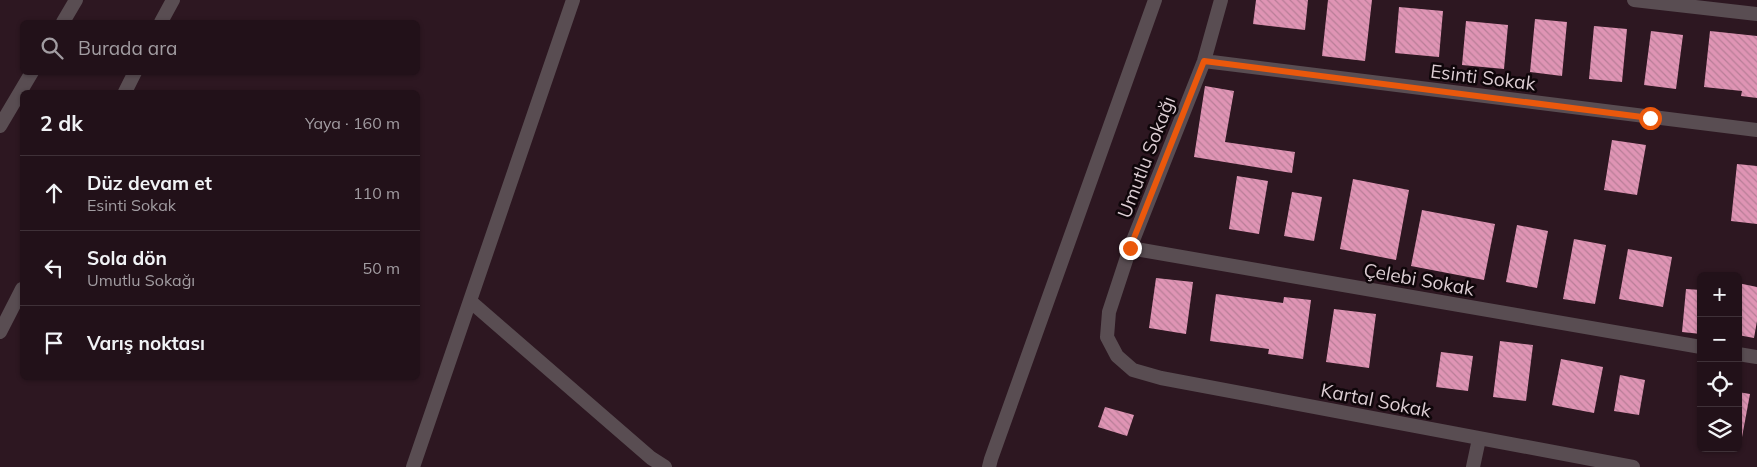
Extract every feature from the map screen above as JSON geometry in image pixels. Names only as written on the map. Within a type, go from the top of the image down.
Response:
[{"type":"street","points":[[63,20],[76,0]]},
{"type":"street","points":[[162,20],[173,0]]},
{"type":"street","points":[[413,467],[573,0]]},
{"type":"street","points":[[989,467],[1155,0]]},
{"type":"street","name":"Umutlu Sokağı","points":[[1117,356],[1107,336],[1109,312],[1130,248],[1204,61],[1222,0]]},
{"type":"street","points":[[1634,0],[1757,14]]},
{"type":"street","name":"Esinti Sokak","points":[[1204,61],[1757,130]]},
{"type":"street","points":[[21,90],[30,75]]},
{"type":"street","points":[[126,90],[134,75]]},
{"type":"street","points":[[0,126],[20,92]]},
{"type":"street","name":"Çelebi Sokak","points":[[1130,248],[1697,346]]},
{"type":"street","points":[[0,332],[20,293]]},
{"type":"street","points":[[470,302],[649,462],[665,467]]},
{"type":"street","points":[[1742,355],[1757,357]]},
{"type":"street","name":"Kartal Sokak","points":[[1117,356],[1133,370],[1161,378],[1633,467]]},
{"type":"street","points":[[1473,467],[1479,439]]},
{"type":"building","points":[[1256,0],[1308,0],[1305,30],[1253,24]]},
{"type":"building","points":[[1328,0],[1372,0],[1365,61],[1322,56]]},
{"type":"building","points":[[1399,7],[1443,11],[1439,57],[1395,53]]},
{"type":"building","points":[[1535,19],[1567,22],[1562,76],[1530,72]]},
{"type":"building","points":[[1466,21],[1508,25],[1504,69],[1462,65]]},
{"type":"building","points":[[1594,26],[1627,29],[1622,82],[1589,79]]},
{"type":"building","points":[[1651,31],[1683,35],[1676,89],[1644,85]]},
{"type":"building","points":[[1710,31],[1757,36],[1757,98],[1741,96],[1742,91],[1704,87]]},
{"type":"building","points":[[1205,86],[1234,91],[1225,142],[1295,152],[1292,173],[1194,157]]},
{"type":"building","points":[[1612,140],[1646,145],[1637,195],[1604,190]]},
{"type":"building","points":[[1737,164],[1757,166],[1757,224],[1731,221]]},
{"type":"building","points":[[1237,176],[1268,181],[1259,234],[1229,229]]},
{"type":"building","points":[[1353,179],[1409,190],[1396,260],[1340,249]]},
{"type":"building","points":[[1292,192],[1322,197],[1314,241],[1284,236]]},
{"type":"building","points":[[1422,210],[1495,224],[1484,280],[1411,266]]},
{"type":"building","points":[[1517,225],[1548,231],[1537,288],[1506,282]]},
{"type":"building","points":[[1574,239],[1606,245],[1595,304],[1563,299]]},
{"type":"building","points":[[1628,249],[1672,257],[1663,307],[1619,299]]},
{"type":"building","points":[[1156,278],[1193,282],[1186,334],[1149,328]]},
{"type":"building","points":[[1742,284],[1757,287],[1757,321],[1754,338],[1742,336]]},
{"type":"building","points":[[1686,289],[1697,290],[1697,334],[1682,332]]},
{"type":"building","points":[[1216,294],[1283,303],[1284,297],[1311,300],[1303,359],[1268,354],[1269,349],[1210,341]]},
{"type":"building","points":[[1334,309],[1376,314],[1369,368],[1326,362]]},
{"type":"building","points":[[1500,341],[1533,345],[1526,401],[1493,397]]},
{"type":"building","points":[[1441,352],[1473,356],[1468,391],[1436,387]]},
{"type":"building","points":[[1561,359],[1603,367],[1594,413],[1552,405]]},
{"type":"building","points":[[1620,375],[1645,380],[1639,415],[1614,411]]},
{"type":"building","points":[[1742,393],[1750,394],[1742,437]]},
{"type":"building","points":[[1105,407],[1134,415],[1127,436],[1098,427]]},
{"type":"route","points":[[1130,248],[1204,61],[1650,118]]}]
